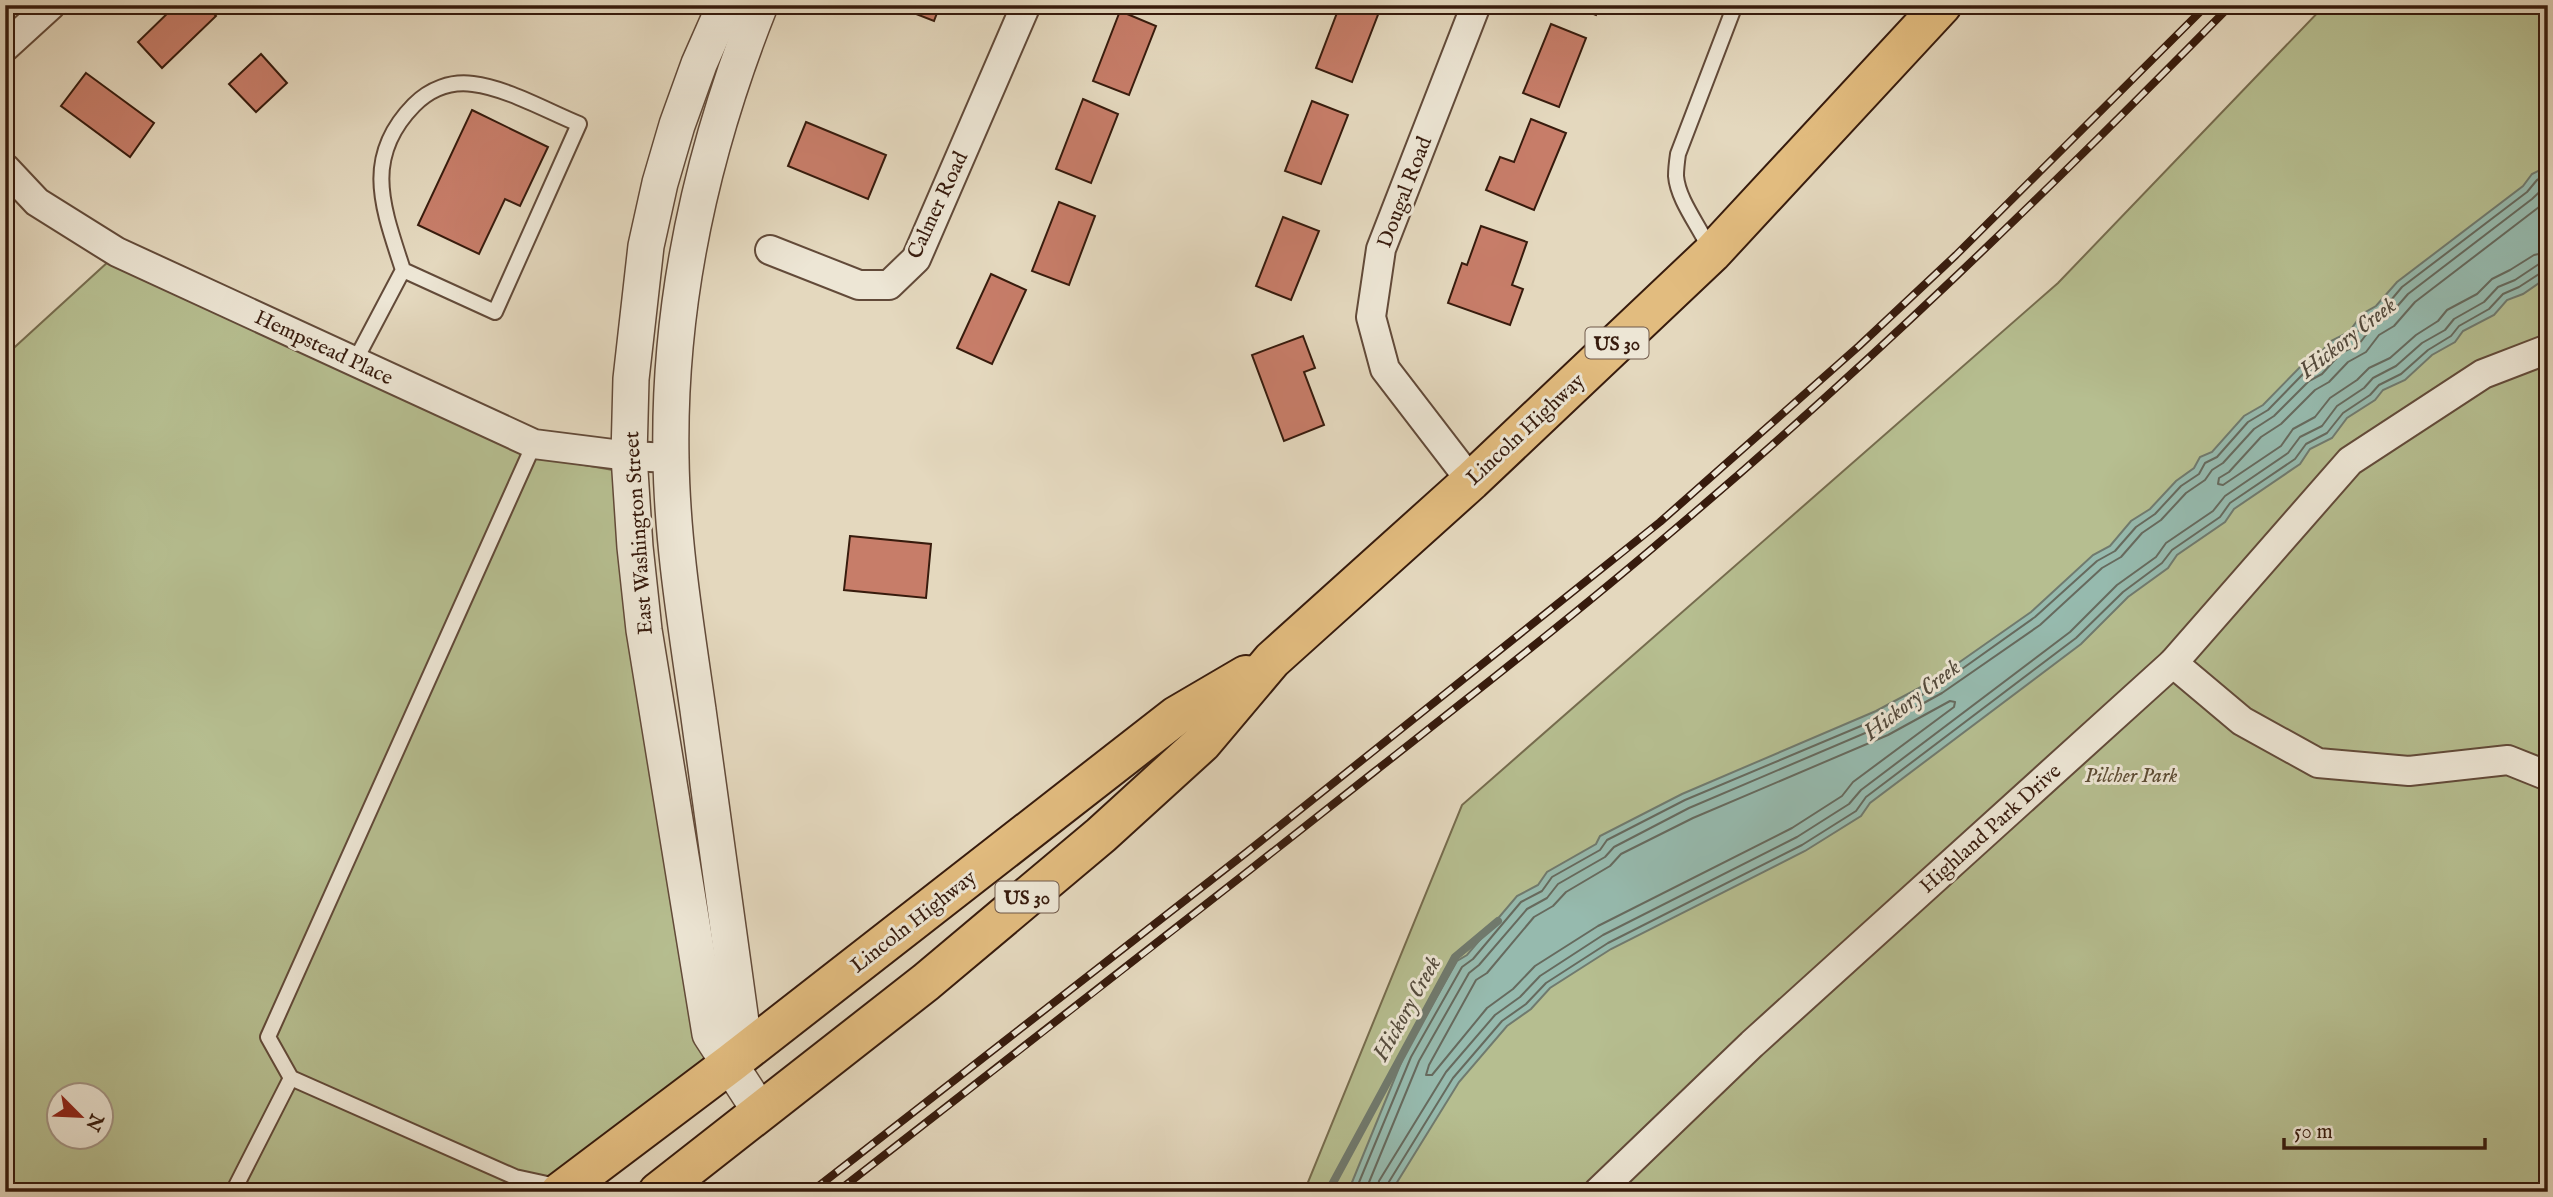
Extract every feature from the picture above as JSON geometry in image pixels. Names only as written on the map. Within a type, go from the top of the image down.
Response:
[{"type":"main road","name":"Lincoln Highway","points":[[658,1192],[926,982],[1101,835],[1202,743],[1272,660],[1471,481],[1712,253],[1942,5]]},
{"type":"main road","name":"Lincoln Highway","points":[[562,1190],[730,1063],[1176,716],[1272,660]]},
{"type":"street","points":[[5,47],[51,5]]},
{"type":"street","name":"East Washington Street","points":[[725,5],[677,125],[646,246],[631,379],[629,456],[644,630],[710,1034],[761,1111]]},
{"type":"street","name":"East Washington Street","points":[[730,1063],[742,1028],[676,546],[671,458],[672,392],[688,256],[700,194],[732,78],[760,5]]},
{"type":"street","name":"Calmer Road","points":[[770,250],[859,285],[889,285],[916,259],[1026,5]]},
{"type":"street","name":"Dougal Road","points":[[1471,481],[1385,369],[1371,317],[1381,249],[1476,5]]},
{"type":"street","name":"Hempstead Place","points":[[5,168],[37,202],[117,252],[534,444],[629,456],[671,458]]},
{"type":"street","name":"Highland Park Drive","points":[[1598,1192],[1752,1044],[2173,663],[2350,461],[2483,374],[2548,349]]},
{"type":"street","points":[[2173,663],[2242,721],[2318,763],[2409,771],[2508,760],[2548,776]]},
{"type":"lane","points":[[1712,253],[1703,232],[1683,200],[1676,177],[1678,154],[1735,5]]},
{"type":"lane","points":[[355,361],[403,270],[388,224],[381,187],[383,158],[397,123],[425,94],[449,85],[472,84],[497,90],[579,124],[495,312],[403,270]]},
{"type":"lane","points":[[534,444],[268,1037],[291,1078],[515,1177],[562,1190]]},
{"type":"lane","points":[[233,1192],[291,1078]]},
{"type":"green space","name":"Pilcher Park","points":[[2325,5],[2548,5],[2548,1192],[1304,1192],[1462,805],[2058,283]]},
{"type":"green space","points":[[109,261],[538,457],[613,470],[715,1057],[544,1192],[5,1192],[5,356]]},
{"type":"water","points":[[2548,166],[2548,277],[2523,294],[2507,300],[2494,315],[2463,331],[2455,342],[2432,355],[2405,380],[2383,390],[2375,400],[2347,418],[2332,438],[2310,449],[2300,464],[2234,509],[2225,522],[2177,555],[2168,568],[2128,597],[2081,644],[1870,803],[1861,816],[1805,851],[1611,949],[1550,988],[1531,1009],[1507,1026],[1459,1082],[1391,1192],[1348,1192],[1405,1053],[1457,961],[1467,955],[1517,896],[1538,885],[1547,872],[1596,844],[1600,836],[1682,794],[1876,711],[1934,680],[2031,612],[2093,555],[2110,546],[2131,521],[2150,509],[2176,481],[2194,468],[2200,457],[2212,452],[2244,416],[2263,405],[2300,367],[2312,362],[2331,341],[2349,332],[2362,314],[2376,306],[2397,282],[2523,186],[2532,174]]},
{"type":"building","points":[[176,5],[206,5],[216,16],[162,68],[138,42]]},
{"type":"building","points":[[940,5],[934,21],[898,7]]},
{"type":"building","points":[[1340,5],[1361,5],[1379,12],[1352,82],[1316,68]]},
{"type":"building","points":[[1570,5],[1600,5],[1596,15]]},
{"type":"building","points":[[1120,11],[1156,26],[1129,95],[1093,81]]},
{"type":"building","points":[[1551,24],[1586,38],[1559,107],[1523,93]]},
{"type":"building","points":[[261,54],[287,83],[256,112],[229,84]]},
{"type":"building","points":[[86,73],[154,123],[130,157],[61,106]]},
{"type":"building","points":[[1083,99],[1118,114],[1091,183],[1056,169]]},
{"type":"building","points":[[1312,101],[1348,115],[1321,184],[1285,171]]},
{"type":"building","points":[[472,110],[548,147],[520,206],[505,199],[479,254],[418,225]]},
{"type":"building","points":[[1531,119],[1566,133],[1534,210],[1486,190],[1500,157],[1514,162]]},
{"type":"building","points":[[806,122],[886,155],[868,199],[788,166]]},
{"type":"building","points":[[1059,202],[1095,216],[1069,285],[1032,271]]},
{"type":"building","points":[[1283,217],[1319,231],[1291,300],[1256,286]]},
{"type":"building","points":[[1481,226],[1527,242],[1512,285],[1523,289],[1510,325],[1448,303],[1462,263],[1467,265]]},
{"type":"building","points":[[991,274],[1026,290],[992,364],[957,348]]},
{"type":"building","points":[[1303,336],[1315,368],[1304,372],[1324,425],[1284,441],[1252,355]]},
{"type":"building","points":[[850,536],[931,544],[926,598],[844,590]]},
{"type":"waterway","name":"Hickory Creek","points":[[1328,1192],[1455,957],[1498,921]]},
{"type":"railway","points":[[811,1192],[1247,852],[1660,522],[1859,346],[1956,255],[2207,5]]},
{"type":"railway","points":[[837,1192],[1485,684],[1668,535],[1885,343],[2094,142],[2231,5]]}]
